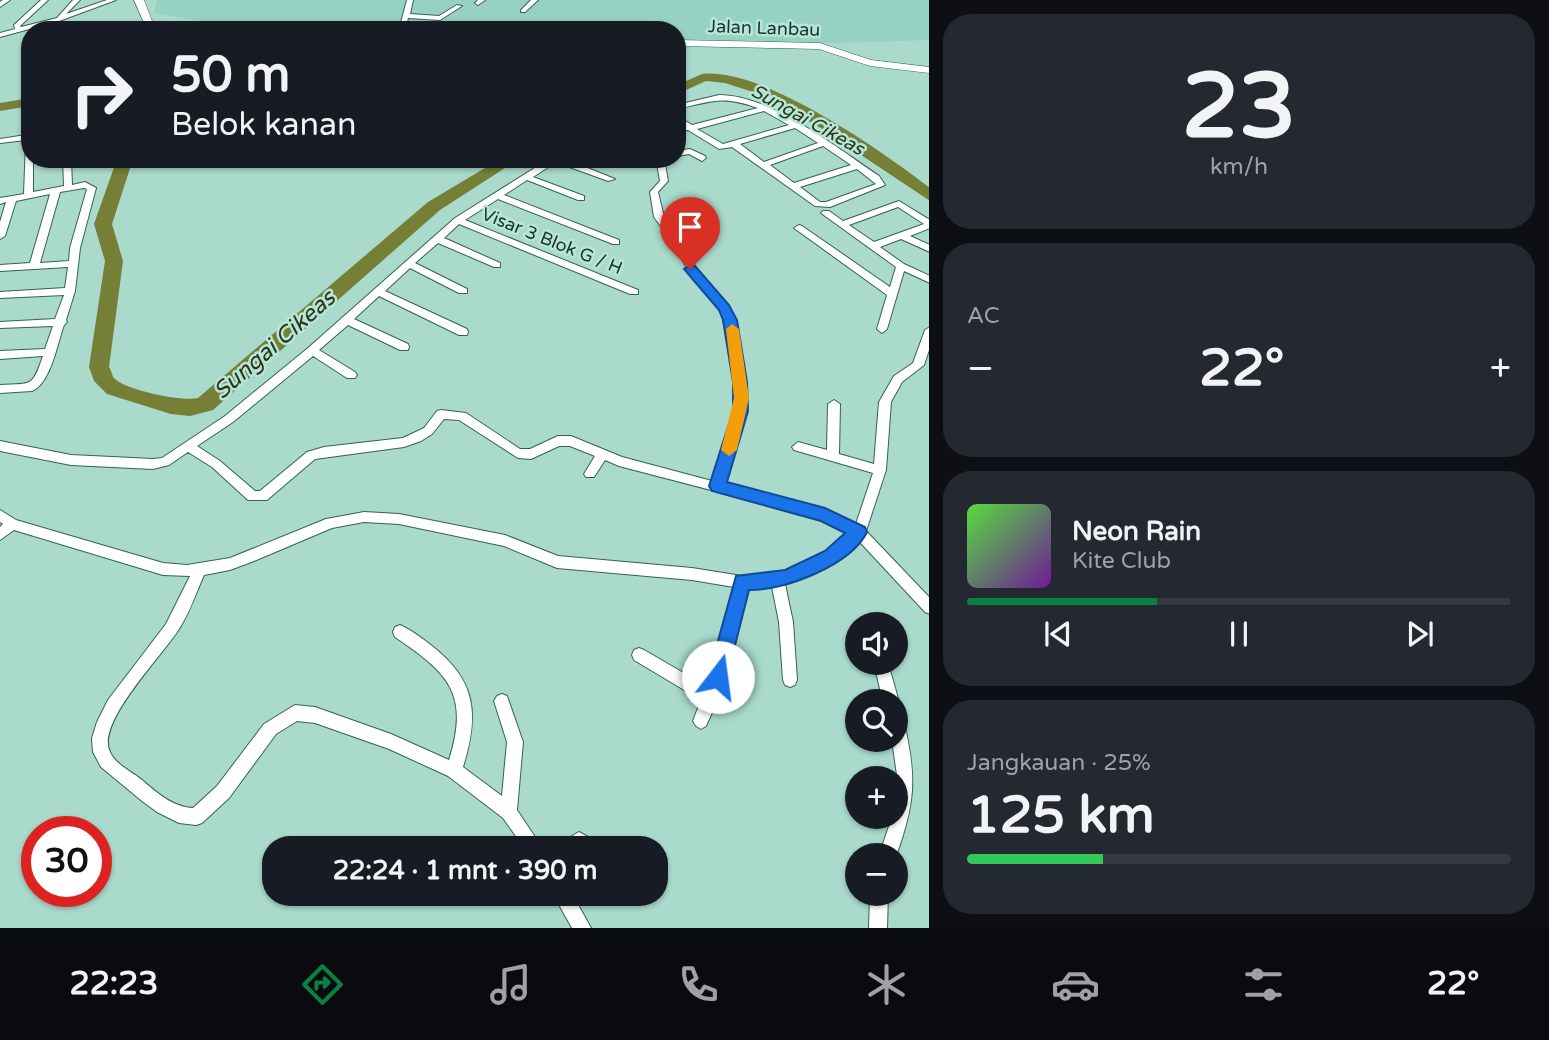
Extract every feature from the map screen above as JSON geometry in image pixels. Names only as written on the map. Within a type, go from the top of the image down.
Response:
[{"type":"street","points":[[0,5],[7,0]]},
{"type":"street","points":[[22,21],[45,0]]},
{"type":"street","points":[[57,20],[77,0]]},
{"type":"street","points":[[54,21],[113,0]]},
{"type":"street","points":[[139,0],[147,21]]},
{"type":"street","points":[[405,21],[411,0]]},
{"type":"street","points":[[523,11],[535,0]]},
{"type":"street","points":[[406,16],[440,18],[459,6]]},
{"type":"street","points":[[21,22],[16,26],[21,31]]},
{"type":"street","points":[[0,35],[21,31]]},
{"type":"street","name":"Jalan Lanbau","points":[[686,43],[820,46],[881,65],[929,70]]},
{"type":"street","points":[[686,105],[723,97],[764,109],[858,166],[880,182],[879,187],[823,205],[813,202],[734,144]]},
{"type":"street","points":[[686,128],[764,109]]},
{"type":"street","points":[[686,125],[719,147],[795,126]]},
{"type":"street","points":[[0,141],[21,138]]},
{"type":"street","points":[[686,145],[706,139]]},
{"type":"street","points":[[763,165],[822,144]]},
{"type":"street","points":[[686,152],[702,158]]},
{"type":"street","points":[[793,186],[858,166]]},
{"type":"street","points":[[28,196],[29,168]]},
{"type":"street","points":[[67,168],[68,188]]},
{"type":"street","points":[[0,446],[71,460],[165,463],[221,425],[312,351],[458,220],[540,168]]},
{"type":"street","points":[[580,168],[611,179]]},
{"type":"street","points":[[662,168],[664,181],[654,192],[657,212],[680,244],[695,276],[725,309],[733,331],[740,382],[740,411],[718,486]]},
{"type":"street","points":[[526,177],[581,198]]},
{"type":"street","points":[[0,201],[85,185],[92,188],[62,322],[36,385],[0,389]]},
{"type":"street","points":[[34,266],[56,190]]},
{"type":"street","points":[[497,195],[616,242]]},
{"type":"street","points":[[0,236],[12,199]]},
{"type":"street","points":[[842,224],[899,204],[929,225]]},
{"type":"street","points":[[826,213],[901,266],[929,280]]},
{"type":"street","name":"Visar 3 Blok G / H","points":[[458,220],[634,292]]},
{"type":"street","points":[[873,246],[929,225]]},
{"type":"street","points":[[799,228],[892,294]]},
{"type":"street","points":[[901,235],[929,249]]},
{"type":"street","points":[[436,239],[497,265]]},
{"type":"street","points":[[0,268],[73,264]]},
{"type":"street","points":[[409,264],[463,291]]},
{"type":"street","points":[[882,329],[901,266]]},
{"type":"street","points":[[0,295],[71,290]]},
{"type":"street","points":[[377,291],[463,332]]},
{"type":"street","points":[[346,320],[404,347]]},
{"type":"street","points":[[0,325],[62,322]]},
{"type":"street","points":[[0,515],[4,531],[87,546],[163,569],[199,571],[236,564],[331,523],[347,519],[383,517],[505,541],[557,562],[692,574],[742,582],[778,581],[832,556],[859,532],[868,513],[880,470],[885,402],[898,379],[924,366],[929,330]]},
{"type":"street","points":[[312,351],[351,375]]},
{"type":"street","points":[[0,355],[50,352]]},
{"type":"street","points":[[833,458],[834,404]]},
{"type":"street","points":[[188,447],[216,464],[252,496],[263,496],[311,455],[321,451],[360,449],[410,440],[427,432],[438,415],[446,413],[461,416],[518,453],[531,454],[564,440],[601,456],[825,515],[859,532],[929,608]]},
{"type":"street","points":[[798,447],[880,470]]},
{"type":"street","points":[[590,474],[601,456]]},
{"type":"street","points":[[199,571],[170,631],[123,689],[99,743],[102,755],[148,796],[191,818],[203,811],[222,792],[270,729],[295,713],[314,715],[391,742],[454,770],[509,813],[526,836]]},
{"type":"street","points":[[778,581],[786,622],[790,680]]},
{"type":"street","points":[[701,721],[742,582]]},
{"type":"street","points":[[400,632],[442,662],[464,698],[468,724],[454,770]]},
{"type":"street","points":[[639,655],[710,697]]},
{"type":"street","points":[[502,701],[514,742],[509,813]]},
{"type":"street","points":[[893,843],[901,823],[907,793],[903,752]]},
{"type":"street","points":[[569,906],[582,928]]},
{"type":"street","points":[[878,928],[879,906]]},
{"type":"shaded area","points":[[157,0],[929,0],[929,40],[686,48],[686,21],[198,21],[154,13]]},
{"type":"waterway","name":"Sungai Cikeas","points":[[686,86],[706,77],[727,79],[755,88],[821,122],[886,163],[929,195]]},
{"type":"waterway","name":"Sungai Cikeas","points":[[0,107],[21,104]]},
{"type":"waterway","name":"Sungai Cikeas","points":[[124,168],[107,207],[103,224],[104,235],[114,261],[99,367],[104,381],[114,389],[171,406],[190,408],[205,404],[434,206],[496,168]]},
{"type":"slow traffic","points":[[729,450],[741,398],[732,329]]},
{"type":"route","points":[[690,269],[715,296],[730,320],[740,382],[740,411],[718,486],[825,515],[859,532],[832,556],[788,577],[778,581],[742,582],[718,677]]}]
